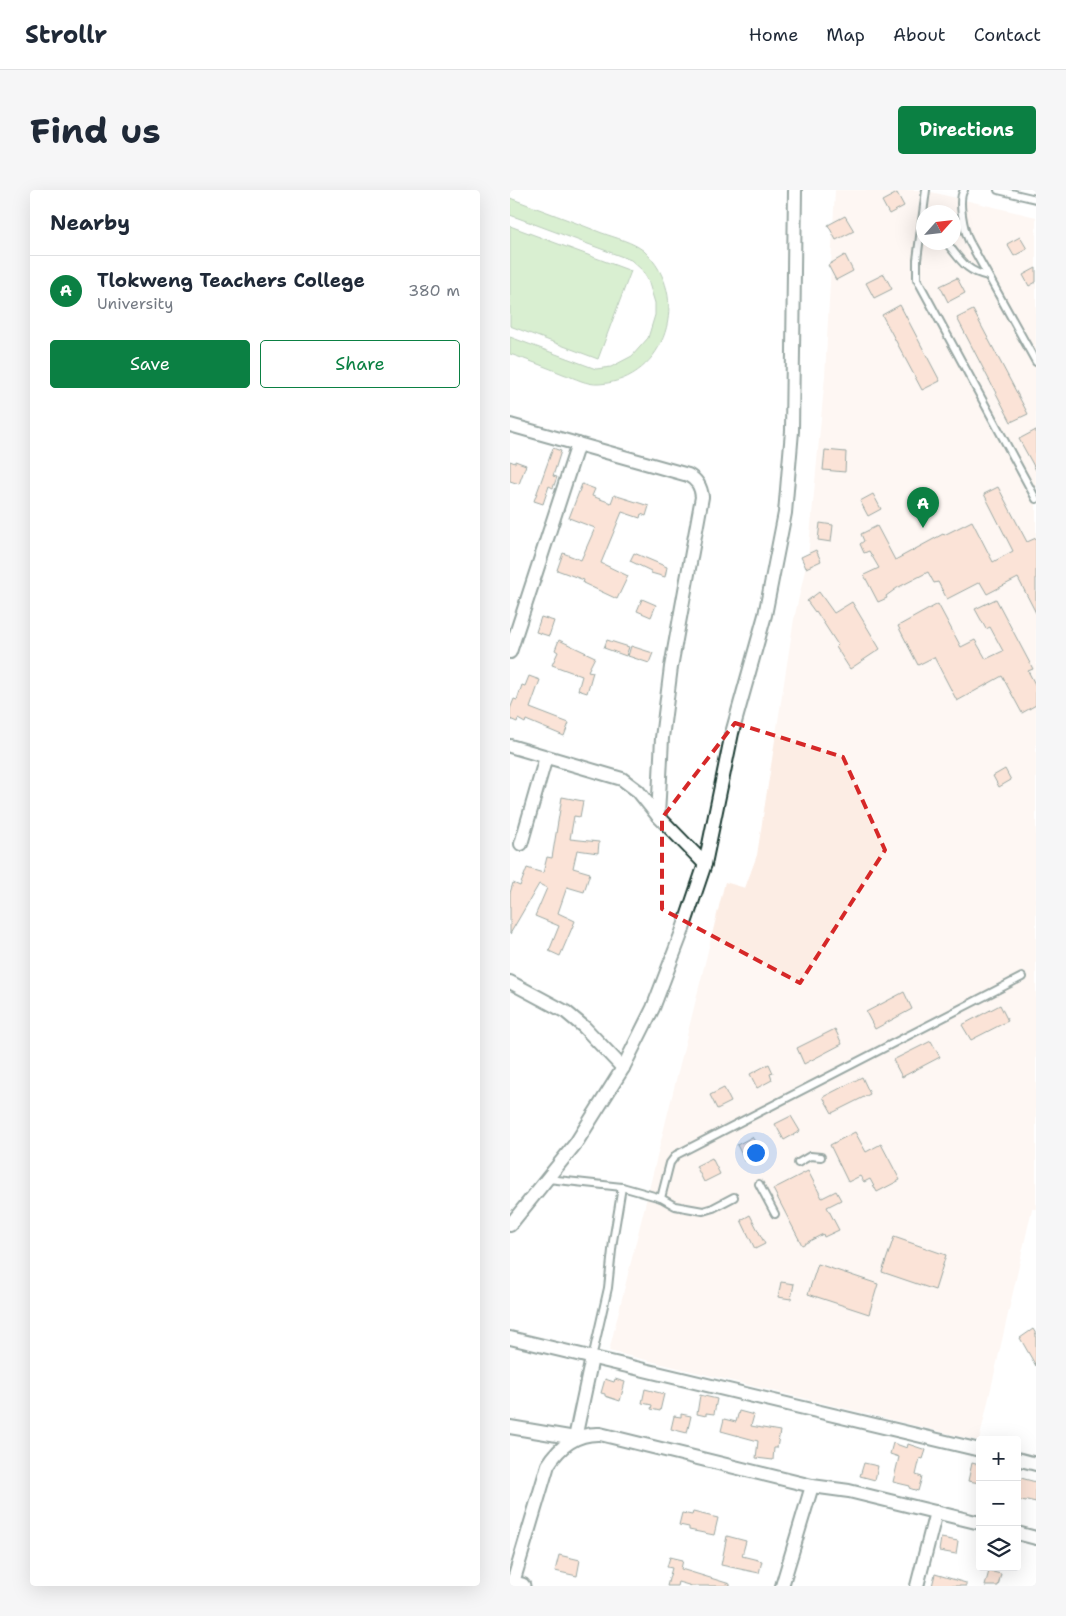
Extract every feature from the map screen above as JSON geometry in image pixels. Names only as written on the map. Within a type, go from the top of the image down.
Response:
[{"type":"street","points":[[510,1225],[576,1143],[623,1068],[653,1008],[705,864],[732,733],[765,616],[785,513],[792,431],[795,190]]},
{"type":"street","points":[[510,425],[688,475],[698,483],[701,490],[702,497],[671,667],[662,738],[658,816]]},
{"type":"street","points":[[510,652],[578,444]]},
{"type":"street","points":[[510,746],[622,779],[638,791],[658,816],[705,864]]},
{"type":"street","points":[[521,844],[546,757]]},
{"type":"street","points":[[510,982],[566,1012],[584,1027],[623,1068]]},
{"type":"street","points":[[510,1338],[976,1449]]},
{"type":"street","points":[[576,1438],[592,1358]]},
{"type":"street","points":[[510,1427],[576,1438]]},
{"type":"street","points":[[514,1585],[548,1465],[557,1454],[576,1438],[586,1435],[600,1434],[812,1486],[849,1491],[976,1522]]},
{"type":"street","points":[[1021,1460],[1036,1464]]},
{"type":"street","points":[[782,1586],[812,1486]]},
{"type":"street","points":[[918,1586],[936,1512]]},
{"type":"street","points":[[1021,1534],[1036,1538]]},
{"type":"lane","points":[[924,205],[926,190]]},
{"type":"lane","points":[[964,190],[961,195],[964,228],[969,241],[1036,362]]},
{"type":"lane","points":[[998,190],[1036,199]]},
{"type":"lane","points":[[918,250],[917,279],[1036,499]]},
{"type":"lane","points":[[953,250],[972,271],[988,276]]},
{"type":"lane","points":[[661,1198],[670,1163],[676,1155],[1022,977]]},
{"type":"lane","points":[[798,1163],[810,1156],[821,1157]]},
{"type":"lane","points":[[548,1179],[622,1187],[661,1198],[675,1206],[703,1211],[734,1197]]},
{"type":"lane","points":[[759,1184],[775,1214]]},
{"type":"lane","points":[[592,1358],[608,1288],[613,1241],[622,1187]]},
{"type":"highlighted area","points":[[735,723],[843,757],[885,850],[800,983],[662,909],[662,818]]},
{"type":"shaded area","points":[[835,190],[923,190],[1036,217],[1036,1209],[1032,1209],[980,1436],[976,1436],[976,1440],[609,1351],[725,882],[745,888],[757,855],[794,619],[808,557],[825,376]]},
{"type":"green space","points":[[510,198],[635,245],[644,251],[659,269],[667,290],[669,311],[665,332],[656,352],[641,368],[622,379],[595,384],[581,381],[510,354],[510,337],[596,369],[611,367],[632,356],[648,338],[655,315],[655,303],[648,280],[642,270],[631,260],[510,215]]},
{"type":"green space","points":[[510,226],[631,271],[598,359],[510,326]]},
{"type":"building","points":[[897,193],[904,206],[889,214],[882,201]]},
{"type":"building","points":[[845,216],[854,231],[836,240],[828,225]]},
{"type":"building","points":[[1020,237],[1027,249],[1014,256],[1007,244]]},
{"type":"building","points":[[845,255],[853,271],[836,280],[828,265]]},
{"type":"building","points":[[1036,268],[1036,282],[1029,286],[1023,275]]},
{"type":"building","points":[[884,274],[892,289],[874,298],[866,283]]},
{"type":"building","points":[[957,278],[965,293],[948,302],[940,286]]},
{"type":"building","points":[[900,305],[940,381],[922,390],[882,315]]},
{"type":"building","points":[[973,310],[1028,414],[1011,422],[957,318]]},
{"type":"building","points":[[1036,430],[1036,470],[1019,439]]},
{"type":"building","points":[[553,448],[561,451],[553,476],[557,477],[553,488],[549,486],[543,504],[534,501]]},
{"type":"building","points":[[825,450],[846,452],[845,472],[823,470]]},
{"type":"building","points":[[510,461],[526,465],[519,484],[510,481]]},
{"type":"building","points":[[582,484],[595,489],[592,496],[611,503],[614,495],[649,506],[646,516],[641,514],[640,518],[622,512],[601,563],[628,576],[617,599],[583,583],[584,580],[557,570],[563,553],[581,560],[595,528],[569,518]]},
{"type":"building","points":[[998,487],[1027,542],[1036,538],[1036,613],[1018,578],[987,594],[980,582],[947,599],[938,582],[934,583],[928,572],[897,588],[886,596],[887,598],[878,602],[864,575],[879,568],[869,551],[864,553],[860,544],[864,541],[861,534],[877,526],[895,560],[943,534],[972,521],[993,562],[1013,551],[984,494]]},
{"type":"building","points":[[873,494],[881,509],[868,516],[860,501]]},
{"type":"building","points":[[820,523],[833,525],[831,542],[818,540]]},
{"type":"building","points":[[816,550],[821,561],[806,568],[801,557]]},
{"type":"building","points":[[634,553],[667,567],[665,577],[651,573],[651,571],[630,561]]},
{"type":"building","points":[[819,592],[834,613],[852,602],[880,649],[850,669],[836,647],[838,645],[816,611],[807,601]]},
{"type":"building","points":[[642,599],[656,605],[651,617],[637,611]]},
{"type":"building","points":[[996,599],[1033,669],[1028,671],[1036,686],[1036,705],[1022,713],[1002,676],[957,701],[934,657],[918,665],[898,626],[938,604],[961,647],[975,640],[986,659],[1003,651],[990,627],[986,629],[975,609]]},
{"type":"building","points":[[541,617],[554,621],[549,636],[536,632]]},
{"type":"building","points":[[559,640],[595,657],[588,671],[593,672],[587,693],[578,690],[582,676],[552,665],[558,652],[555,650]]},
{"type":"building","points":[[607,640],[629,647],[626,656],[604,648]]},
{"type":"building","points":[[631,646],[653,653],[649,663],[628,656]]},
{"type":"building","points":[[529,676],[540,680],[530,708],[569,723],[564,736],[526,720],[525,723],[518,719],[517,722],[510,719],[510,709],[514,699],[517,700],[522,685],[525,686]]},
{"type":"building","points":[[1005,769],[1011,780],[999,787],[993,776]]},
{"type":"building","points":[[562,797],[583,801],[580,817],[574,816],[570,839],[599,842],[598,853],[577,850],[573,868],[590,873],[584,892],[567,887],[558,913],[575,921],[560,956],[549,951],[559,926],[535,916],[547,888],[539,884],[510,934],[510,893],[513,883],[520,886],[527,868],[543,873],[547,857],[552,858]]},
{"type":"building","points":[[904,992],[912,1009],[875,1029],[866,1012]]},
{"type":"building","points":[[1000,1005],[1008,1021],[971,1040],[962,1025]]},
{"type":"building","points":[[835,1029],[842,1044],[804,1064],[797,1048]]},
{"type":"building","points":[[931,1041],[940,1057],[902,1077],[893,1060]]},
{"type":"building","points":[[769,1064],[773,1073],[770,1074],[772,1080],[757,1088],[750,1074]]},
{"type":"building","points":[[862,1077],[870,1094],[832,1113],[823,1097]]},
{"type":"building","points":[[724,1088],[731,1102],[717,1109],[710,1095]]},
{"type":"building","points":[[791,1116],[800,1131],[784,1140],[775,1124]]},
{"type":"building","points":[[855,1132],[866,1152],[881,1144],[900,1180],[877,1192],[870,1179],[864,1182],[860,1176],[848,1182],[830,1145]]},
{"type":"building","points":[[752,1137],[762,1152],[745,1161],[737,1145]]},
{"type":"building","points":[[712,1158],[720,1174],[704,1182],[696,1166]]},
{"type":"building","points":[[808,1171],[822,1198],[836,1191],[841,1200],[827,1207],[839,1230],[824,1237],[823,1234],[802,1245],[773,1189]]},
{"type":"building","points":[[750,1215],[765,1244],[755,1249],[741,1220]]},
{"type":"building","points":[[894,1237],[946,1255],[935,1290],[882,1272]]},
{"type":"building","points":[[818,1264],[878,1284],[869,1314],[808,1294]]},
{"type":"building","points":[[781,1282],[794,1284],[791,1299],[778,1297]]},
{"type":"building","points":[[1033,1329],[1036,1334],[1036,1366],[1020,1338]]},
{"type":"building","points":[[605,1379],[614,1382],[615,1379],[625,1382],[620,1401],[601,1393]]},
{"type":"building","points":[[645,1389],[664,1394],[660,1411],[651,1409],[652,1405],[642,1403]]},
{"type":"building","points":[[700,1395],[717,1399],[714,1414],[706,1413],[706,1416],[697,1414]]},
{"type":"building","points":[[739,1411],[754,1415],[751,1426],[780,1431],[777,1448],[774,1448],[773,1460],[756,1458],[758,1441],[721,1431],[724,1419],[736,1422]]},
{"type":"building","points":[[681,1414],[691,1416],[687,1433],[671,1429],[674,1416],[681,1417]]},
{"type":"building","points":[[893,1443],[907,1448],[908,1444],[926,1450],[923,1459],[920,1458],[916,1475],[922,1477],[918,1491],[909,1488],[910,1486],[893,1482],[899,1457],[890,1454]]},
{"type":"building","points":[[864,1463],[878,1466],[875,1480],[860,1476]]},
{"type":"building","points":[[972,1463],[976,1464],[976,1482],[968,1481]]},
{"type":"building","points":[[1021,1478],[1036,1482],[1036,1502],[1027,1500],[1026,1502],[1021,1501]]},
{"type":"building","points":[[693,1512],[718,1518],[714,1535],[689,1530],[689,1527],[679,1525],[682,1513],[692,1515]]},
{"type":"building","points":[[727,1536],[746,1541],[742,1556],[762,1561],[759,1573],[721,1565]]},
{"type":"building","points":[[941,1538],[958,1541],[956,1554],[939,1551]]},
{"type":"building","points":[[559,1555],[580,1560],[577,1576],[555,1571]]},
{"type":"building","points":[[670,1557],[683,1560],[681,1569],[730,1584],[730,1586],[692,1586],[678,1582],[677,1586],[667,1586],[672,1568],[667,1567]]},
{"type":"building","points":[[989,1571],[1001,1574],[998,1586],[985,1586]]},
{"type":"building","points":[[935,1574],[966,1583],[966,1586],[932,1586]]},
{"type":"place","name":"Tlokweng Teachers College","points":[[923,528]]}]
